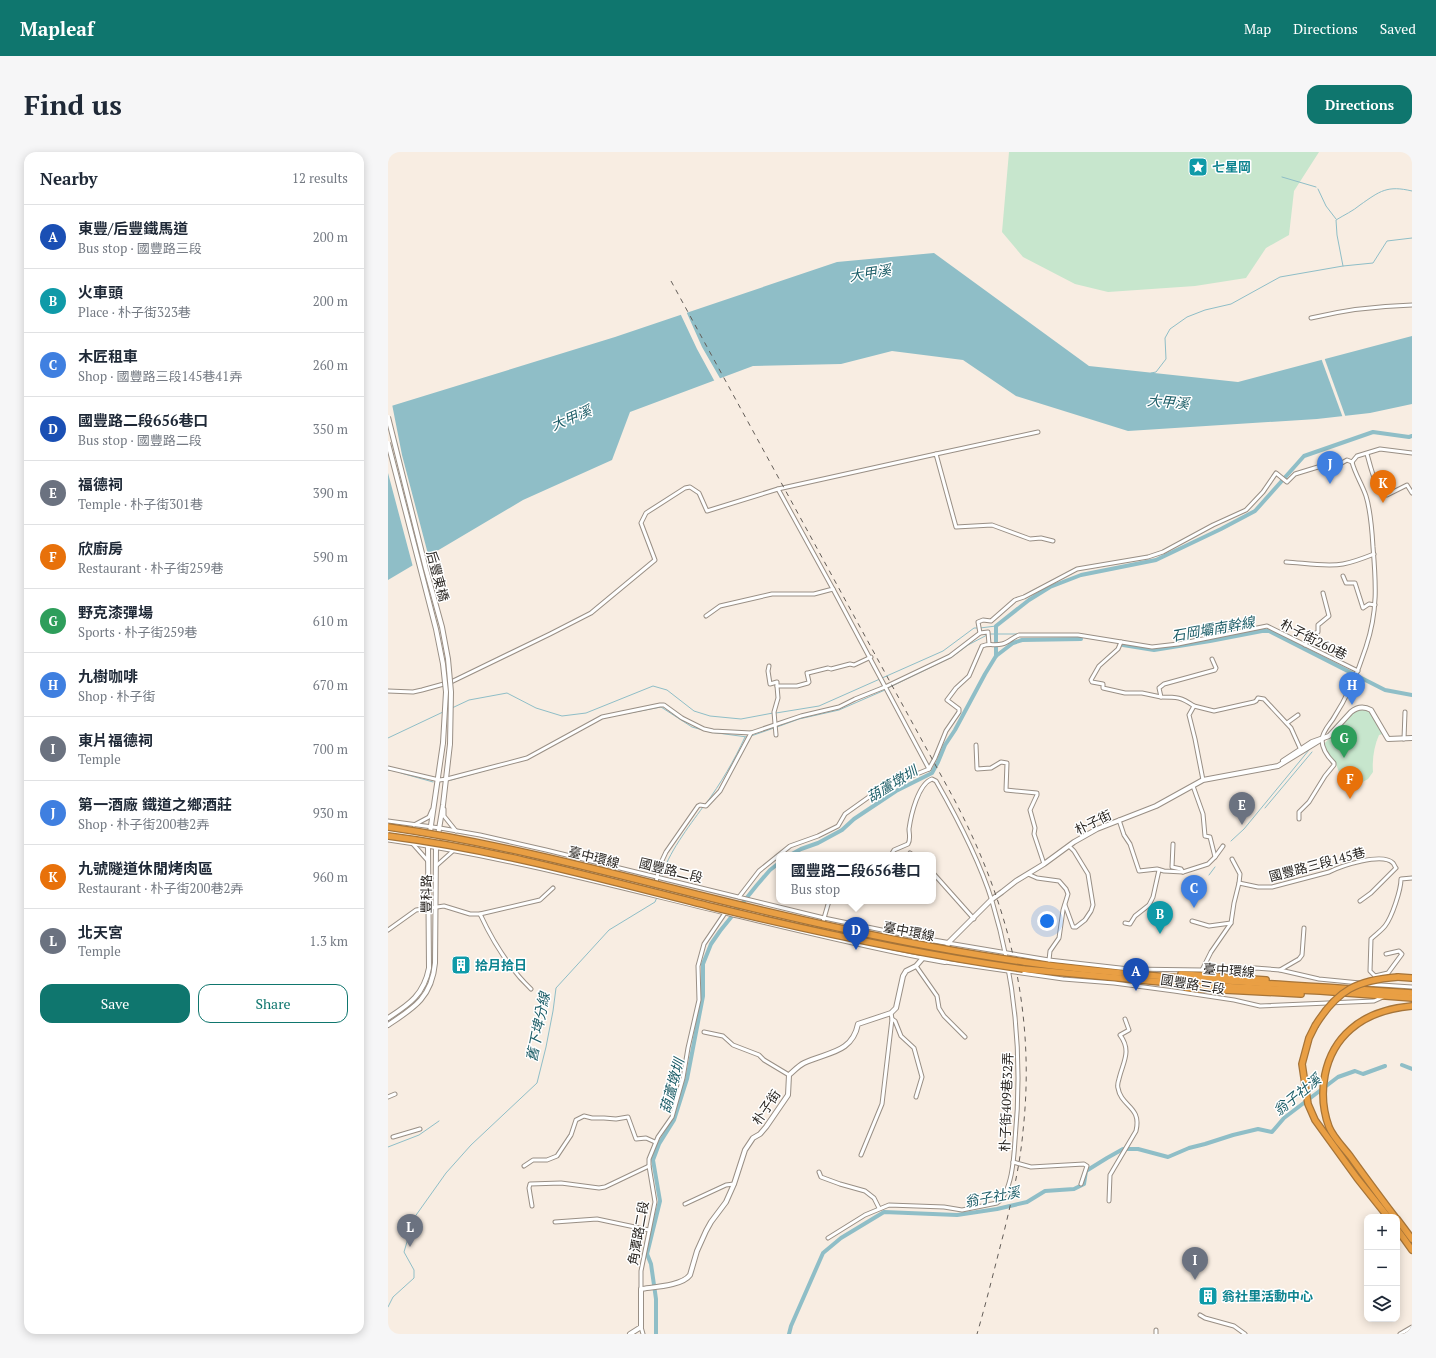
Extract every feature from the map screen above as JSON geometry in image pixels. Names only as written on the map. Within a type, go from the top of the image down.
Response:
[{"type":"highway","name":"臺中環線","points":[[388,828],[452,838],[543,856],[865,934],[987,956],[1070,968],[1121,973],[1247,983],[1412,992]]},
{"type":"highway","name":"臺中環線","points":[[388,836],[450,845],[514,858],[615,881],[755,917],[899,949],[1023,970],[1193,985],[1320,991],[1412,998]]},
{"type":"highway","points":[[1121,973],[1200,975],[1412,992]]},
{"type":"highway","points":[[1092,976],[1151,985],[1210,990],[1382,997]]},
{"type":"highway","points":[[1386,1214],[1357,1178],[1315,1120],[1308,1104],[1302,1064],[1309,1038],[1315,1026],[1331,1002],[1337,997],[1347,990],[1374,979],[1398,977],[1412,978]]},
{"type":"highway","points":[[1393,1214],[1330,1128],[1323,1102],[1323,1090],[1326,1068],[1341,1038],[1366,1019],[1384,1011],[1412,1006]]},
{"type":"highway","points":[[1400,1226],[1412,1250]]},
{"type":"highway","points":[[1400,1231],[1412,1239]]},
{"type":"street","points":[[1311,318],[1348,310],[1383,306],[1412,305]]},
{"type":"street","name":"后豐東橋","points":[[388,417],[442,627],[448,659],[451,692],[450,744]]},
{"type":"street","points":[[388,691],[413,692],[451,682],[591,613],[655,560],[641,523],[646,513],[685,488],[690,487],[698,493],[707,511],[778,489],[1038,432]]},
{"type":"street","name":"后豐東橋","points":[[388,443],[436,629],[443,664],[446,692],[443,743]]},
{"type":"street","points":[[1352,462],[1357,456],[1380,449],[1412,453]]},
{"type":"street","points":[[936,454],[956,527],[992,525],[1030,539],[1041,538],[1053,541]]},
{"type":"street","points":[[1366,454],[1378,488],[1387,495],[1407,485],[1412,493]]},
{"type":"street","points":[[980,633],[978,624],[981,621],[991,621],[1015,600],[1024,597],[1077,569],[1148,557],[1163,552],[1213,525],[1246,510],[1263,492],[1276,473],[1287,482],[1295,474],[1331,463],[1340,464],[1346,460],[1352,462]]},
{"type":"street","points":[[1299,819],[1299,812],[1309,802],[1325,776],[1334,765],[1324,750],[1322,739],[1324,732],[1342,704],[1358,671],[1372,626],[1376,579],[1372,528],[1366,495],[1352,462]]},
{"type":"street","points":[[778,489],[883,680],[929,769]]},
{"type":"street","points":[[1286,562],[1326,565],[1342,564],[1359,560],[1374,554]]},
{"type":"street","points":[[1343,576],[1346,583],[1355,582],[1363,608],[1369,604],[1375,604]]},
{"type":"street","points":[[706,616],[720,606],[772,594],[814,594],[833,589]]},
{"type":"street","points":[[1305,645],[1312,635],[1318,632],[1318,625],[1329,616],[1323,593]]},
{"type":"street","name":"朴子街260巷","points":[[989,644],[1002,644],[1019,635],[1078,635],[1152,647],[1178,644],[1267,626],[1358,671]]},
{"type":"street","points":[[388,768],[439,780],[446,779],[527,758],[602,717],[636,711],[656,705],[664,705],[682,718],[704,729],[713,731],[751,733],[801,716],[838,707],[855,699],[887,688],[950,656],[980,633],[988,632],[989,644],[982,646],[969,676],[956,688],[947,700],[959,709],[959,712],[946,732],[929,769],[880,789],[846,814],[838,826],[818,836],[790,846],[783,852]]},
{"type":"street","points":[[1121,642],[1118,649],[1099,666],[1091,680],[1092,682],[1102,684],[1104,688],[1124,693],[1142,693],[1161,698],[1169,696],[1183,699],[1194,706],[1214,711],[1254,702],[1258,698],[1264,699],[1291,728],[1300,748]]},
{"type":"street","points":[[777,686],[797,686],[808,683],[807,673],[850,664],[852,666],[870,657]]},
{"type":"street","points":[[1161,698],[1159,688],[1164,684],[1215,670],[1216,668],[1212,659]]},
{"type":"street","points":[[769,666],[768,671],[770,684],[777,682],[778,698],[774,708],[776,735]]},
{"type":"street","points":[[1194,706],[1189,715],[1203,780]]},
{"type":"street","name":"朴子街","points":[[1273,767],[1300,748],[1329,736],[1351,712],[1362,707],[1371,710],[1388,739],[1412,738]]},
{"type":"street","points":[[1404,739],[1405,712]]},
{"type":"street","points":[[1287,723],[1298,715]]},
{"type":"street","points":[[653,895],[660,867],[666,852],[698,806],[706,806],[720,791],[751,733]]},
{"type":"street","name":"朴子街","points":[[948,943],[992,900],[1069,846],[1097,829],[1156,806],[1203,780],[1273,767],[1286,762],[1322,739]]},
{"type":"street","name":"豐科路","points":[[388,1018],[407,1006],[414,999],[420,992],[427,978],[429,961],[428,846],[439,780],[443,743]]},
{"type":"street","name":"豐科路","points":[[388,1025],[418,1004],[425,995],[430,985],[435,963],[436,847],[440,828],[450,744]]},
{"type":"street","points":[[976,745],[977,769],[991,768],[1001,762],[1007,763],[1006,790],[1037,793],[1030,810],[1035,828],[1034,834],[1044,864]]},
{"type":"street","name":"朴子街409巷32弄","points":[[878,1208],[889,1205],[897,1205],[962,1210],[996,1204],[1002,1199],[1007,1188],[1013,1162],[1020,1080],[1015,1004],[1006,954],[992,900],[974,856],[936,781],[932,779],[925,782],[920,791],[909,830],[910,842],[893,852]]},
{"type":"street","points":[[1192,786],[1204,814],[1205,836],[1210,837],[1215,857]]},
{"type":"street","points":[[443,805],[444,816],[456,831]]},
{"type":"street","points":[[414,825],[428,816],[434,807]]},
{"type":"street","points":[[1119,820],[1124,835],[1130,844],[1139,871],[1159,870],[1183,872],[1208,864],[1223,846]]},
{"type":"street","name":"國豐路二段","points":[[388,821],[440,828],[538,848],[824,918],[948,943]]},
{"type":"street","points":[[388,831],[438,839]]},
{"type":"street","points":[[388,840],[454,850],[566,874],[820,936],[923,958]]},
{"type":"street","points":[[413,844],[428,862]]},
{"type":"street","points":[[1173,844],[1172,867],[1181,868],[1183,872]]},
{"type":"street","points":[[1065,905],[1071,924],[1073,927],[1076,927],[1085,920],[1093,905],[1088,874],[1074,850],[1069,846]]},
{"type":"street","points":[[436,866],[454,850]]},
{"type":"street","points":[[739,897],[759,871],[776,857]]},
{"type":"street","points":[[1202,970],[1211,952],[1231,923],[1240,874],[1232,859]]},
{"type":"street","name":"國豐路三段145巷","points":[[1239,883],[1272,888],[1329,872],[1363,860],[1379,859],[1388,860],[1393,863],[1396,868],[1371,893],[1360,901]]},
{"type":"street","points":[[1125,923],[1130,924],[1135,916],[1149,905],[1153,897],[1159,870]]},
{"type":"street","points":[[1028,874],[1036,878],[1059,881],[1068,894],[1059,938],[1050,951],[1049,960]]},
{"type":"street","points":[[936,876],[974,919]]},
{"type":"street","points":[[1376,985],[1375,976],[1370,971],[1370,946],[1372,939],[1387,923],[1399,894],[1401,879],[1412,878]]},
{"type":"street","points":[[388,930],[416,910],[444,906],[470,914],[480,914],[540,900],[554,888]]},
{"type":"street","points":[[820,936],[828,904]]},
{"type":"street","name":"角潭路二段","points":[[643,1334],[641,1327],[641,1271],[655,1202],[649,1166],[650,1155],[655,1142],[670,1120],[683,1078],[699,1000],[698,966],[704,944],[725,913]]},
{"type":"street","points":[[480,914],[490,936],[505,960],[521,980],[531,989]]},
{"type":"street","points":[[1192,921],[1209,926],[1231,923]]},
{"type":"street","points":[[1280,970],[1299,959],[1302,954],[1304,928]]},
{"type":"street","points":[[704,1032],[722,1036],[733,1045],[759,1055],[764,1060],[789,1075],[804,1063],[841,1049],[849,1043],[854,1036],[858,1024],[891,1013],[896,1008],[903,976],[906,971],[916,966],[923,958],[925,939]]},
{"type":"street","points":[[945,962],[948,943]]},
{"type":"street","name":"國豐路三段","points":[[948,943],[1006,954],[1129,969],[1202,970],[1255,968],[1280,970],[1319,979],[1412,987]]},
{"type":"street","points":[[1375,976],[1388,973],[1402,954],[1399,951],[1386,954]]},
{"type":"street","name":"國豐路三段","points":[[923,958],[1063,979],[1174,991],[1234,1000],[1260,1006],[1374,1001],[1382,997],[1412,998]]},
{"type":"street","points":[[916,966],[937,996],[939,1008],[944,1016],[965,1037]]},
{"type":"street","points":[[861,1155],[882,1104],[892,1019],[891,1013]]},
{"type":"street","points":[[892,1019],[896,1021],[901,1036],[914,1048],[922,1077],[916,1097]]},
{"type":"street","points":[[1109,1201],[1110,1175],[1136,1131],[1138,1124],[1138,1118],[1133,1109],[1122,1098],[1117,1086],[1127,1050],[1125,1042],[1120,1035],[1129,1030],[1124,1019]]},
{"type":"street","name":"朴子街","points":[[640,1289],[681,1282],[688,1278],[697,1251],[711,1222],[726,1202],[738,1176],[742,1159],[749,1144],[753,1138],[760,1134],[766,1127],[788,1095],[789,1075]]},
{"type":"street","points":[[388,1097],[395,1094]]},
{"type":"street","points":[[524,1166],[531,1161],[547,1160],[557,1156],[571,1135],[576,1120],[584,1116],[592,1118],[616,1119],[628,1117],[636,1139],[646,1138],[655,1142]]},
{"type":"street","points":[[393,1137],[420,1130]]},
{"type":"street","points":[[1013,1162],[1031,1167],[1084,1164],[1087,1166],[1081,1184]]},
{"type":"street","points":[[532,1206],[529,1188],[530,1184],[561,1184],[599,1188],[649,1166]]},
{"type":"street","points":[[819,1172],[821,1177],[867,1192],[875,1200],[878,1208],[828,1238]]},
{"type":"street","points":[[685,1204],[726,1185],[734,1184]]},
{"type":"street","points":[[556,1222],[597,1219],[649,1230]]},
{"type":"street","points":[[1200,1315],[1205,1318],[1234,1326],[1245,1334]]},
{"type":"street","points":[[630,1334],[641,1327]]},
{"type":"street","points":[[1400,1334],[1412,1327]]},
{"type":"green space","points":[[1009,152],[1319,152],[1294,191],[1289,235],[1266,248],[1246,278],[1195,286],[1108,292],[1075,284],[1023,257],[1002,232]]},
{"type":"green space","points":[[1362,709],[1370,711],[1383,734],[1379,735],[1376,744],[1373,758],[1373,772],[1368,779],[1346,791],[1336,764],[1328,757],[1324,744],[1353,712]]},
{"type":"water","name":"大甲溪","points":[[934,253],[1089,366],[1238,382],[1412,336],[1412,404],[1370,413],[1317,419],[1128,431],[1016,396],[963,360],[892,351],[841,364],[753,366],[630,412],[612,460],[523,500],[388,580],[388,407],[615,337],[837,262]]},
{"type":"pier","points":[[686,311],[702,347],[721,380],[715,382],[697,349],[680,313]]},
{"type":"pier","points":[[1324,357],[1346,418],[1343,418],[1321,358]]},
{"type":"pier","points":[[392,404],[402,455],[429,558],[413,567],[388,473],[388,405]]},
{"type":"waterway","points":[[1282,177],[1316,187]]},
{"type":"waterway","points":[[1318,189],[1326,206],[1336,219]]},
{"type":"waterway","points":[[1343,266],[1337,235],[1336,220],[1384,190],[1403,189],[1412,191]]},
{"type":"waterway","points":[[1151,373],[1156,372],[1166,359],[1165,338],[1170,329],[1187,317],[1205,310],[1231,304],[1280,277],[1343,266],[1373,263],[1387,241],[1412,238]]},
{"type":"waterway","points":[[996,656],[996,626],[1029,600],[1050,587],[1081,575],[1156,560],[1221,529],[1255,511],[1304,456],[1373,432],[1409,437],[1412,436]]},
{"type":"waterway","points":[[980,628],[996,626]]},
{"type":"waterway","points":[[776,713],[819,706],[943,651],[974,628],[977,628]]},
{"type":"waterway","name":"石岡壩南幹線","points":[[1123,645],[1154,650],[1269,631],[1385,690],[1412,695]]},
{"type":"waterway","points":[[990,634],[1038,634]]},
{"type":"waterway","points":[[888,688],[952,657],[968,645],[987,635]]},
{"type":"waterway","name":"葫蘆墩圳","points":[[796,852],[818,843],[842,830],[854,819],[896,791],[932,773],[945,745],[955,730],[996,656],[1013,643],[1022,640],[1081,639]]},
{"type":"waterway","points":[[452,708],[469,700],[507,693],[536,708],[562,716],[586,713],[653,686],[667,690],[694,711],[710,716],[741,719],[773,713]]},
{"type":"waterway","points":[[777,727],[799,719],[839,710],[885,690]]},
{"type":"waterway","points":[[555,744],[603,718],[661,707],[692,727],[710,732],[747,737]]},
{"type":"waterway","points":[[388,738],[443,712]]},
{"type":"waterway","points":[[751,736],[774,728]]},
{"type":"waterway","name":"舊下埤分線","points":[[705,805],[727,772],[745,737]]},
{"type":"waterway","points":[[1231,841],[1244,829],[1309,750]]},
{"type":"waterway","points":[[1265,808],[1312,752]]},
{"type":"waterway","points":[[451,780],[516,762]]},
{"type":"waterway","points":[[388,770],[396,771]]},
{"type":"waterway","points":[[401,773],[433,782]]},
{"type":"waterway","name":"舊下埤分線","points":[[662,876],[673,850],[703,807]]},
{"type":"waterway","name":"葫蘆墩圳","points":[[656,1334],[656,1299],[651,1264],[647,1254],[660,1201],[653,1160],[659,1144],[674,1120],[687,1079],[703,996],[703,964],[711,944],[720,931],[757,885],[776,865]]},
{"type":"waterway","points":[[1209,875],[1215,867]]},
{"type":"waterway","name":"舊下埤分線","points":[[388,1307],[393,1297],[414,1278],[414,1270],[404,1252],[414,1218],[446,1173],[471,1145],[537,1083],[546,1047],[556,988],[609,930],[655,902],[657,897]]},
{"type":"waterway","name":"翁子社溪","points":[[1402,1065],[1412,1069]]},
{"type":"waterway","name":"翁子社溪","points":[[789,1334],[791,1326],[823,1253],[841,1238],[884,1212],[957,1215],[997,1209],[1027,1202],[1045,1191],[1074,1189],[1084,1184],[1086,1171],[1123,1149],[1138,1149],[1168,1157],[1189,1148],[1233,1135],[1258,1129],[1272,1132],[1284,1118],[1338,1077],[1355,1071],[1363,1074],[1385,1066]]},
{"type":"waterway","points":[[388,1147],[419,1135],[439,1121]]},
{"type":"railway","points":[[671,281],[954,799],[990,878],[1003,919],[1014,960],[1021,1001],[1025,1044],[1026,1087],[1020,1157],[1004,1232],[977,1334]]},
{"type":"place","name":"七星岡","points":[[1198,167]]},
{"type":"place","name":"第一酒廠 鐵道之鄉酒莊","points":[[1330,484]]},
{"type":"place","name":"九號隧道休閒烤肉區","points":[[1383,503]]},
{"type":"place","name":"九樹咖啡","points":[[1352,705]]},
{"type":"place","name":"野克漆彈場","points":[[1344,758]]},
{"type":"place","name":"欣廚房","points":[[1350,799]]},
{"type":"place","name":"福德祠","points":[[1242,825]]},
{"type":"place","name":"木匠租車","points":[[1194,908]]},
{"type":"place","name":"火車頭","points":[[1160,934]]},
{"type":"place","name":"國豐路二段656巷口","points":[[856,950]]},
{"type":"place","name":"拾月拾日","points":[[461,965]]},
{"type":"place","name":"東豐/后豐鐵馬道","points":[[1136,991]]},
{"type":"place","name":"北天宮","points":[[410,1247]]},
{"type":"place","name":"東片福德祠","points":[[1195,1280]]},
{"type":"place","name":"翁社里活動中心","points":[[1208,1296]]}]
